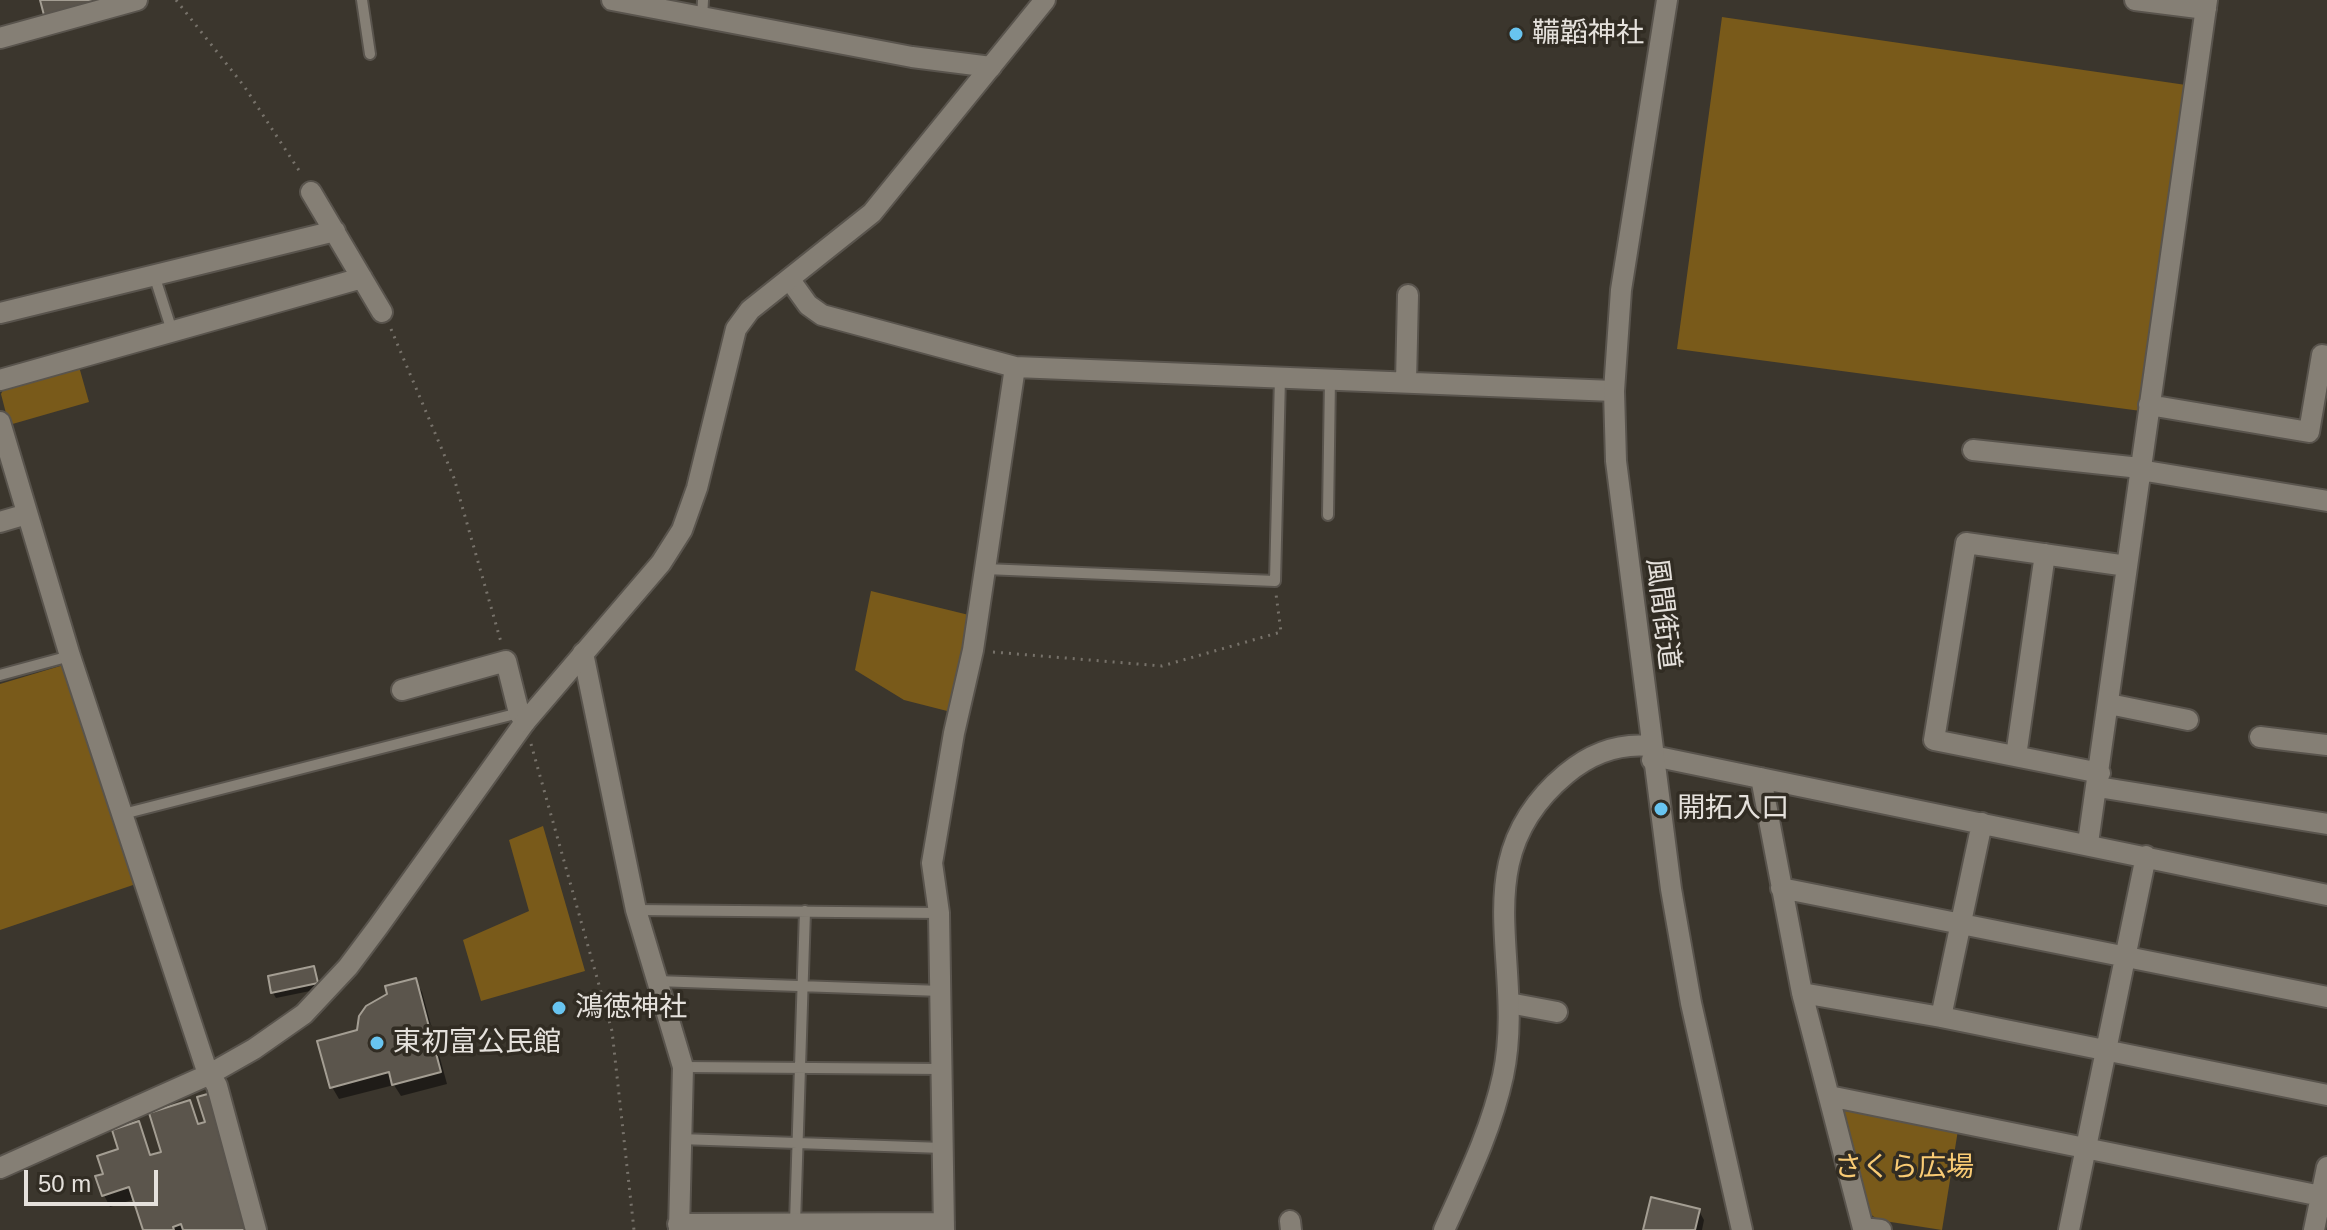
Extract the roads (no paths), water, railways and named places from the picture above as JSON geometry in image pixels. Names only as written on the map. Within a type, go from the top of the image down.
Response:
[{"type":"street","points":[[0,38],[137,0]]},
{"type":"street","points":[[612,0],[703,9],[912,57],[991,67]]},
{"type":"street","points":[[0,1168],[210,1074],[254,1049],[304,1014],[348,967],[522,717],[583,653],[661,563],[682,530],[697,488],[736,329],[750,310],[872,213],[1045,0]]},
{"type":"street","name":"風間街道","points":[[1667,0],[1621,290],[1614,391],[1620,516],[1651,753],[1691,1003],[1742,1230]]},
{"type":"street","points":[[2088,843],[2207,4],[2135,0]]},
{"type":"street","points":[[311,192],[382,312]]},
{"type":"street","points":[[0,313],[155,278],[335,231]]},
{"type":"street","points":[[0,380],[362,278]]},
{"type":"street","points":[[790,280],[808,305],[822,315],[1015,367],[1614,391]]},
{"type":"street","points":[[1406,382],[1408,295]]},
{"type":"street","points":[[2149,405],[2309,432],[2322,355],[2327,356]]},
{"type":"street","points":[[583,653],[636,910],[683,1067],[678,1139],[678,1227],[795,1223],[944,1226],[939,913],[932,863],[954,733],[973,650],[1015,367]]},
{"type":"street","points":[[1,432],[70,656],[210,1074],[256,1230]]},
{"type":"street","points":[[1973,450],[2140,469],[2327,501]]},
{"type":"street","points":[[0,522],[27,514]]},
{"type":"street","points":[[2127,566],[1966,543],[1934,740],[2016,756],[2099,780],[2327,824]]},
{"type":"street","points":[[2016,756],[2045,554]]},
{"type":"street","points":[[402,690],[506,661],[522,717]]},
{"type":"street","points":[[2109,704],[2188,720]]},
{"type":"street","points":[[2260,737],[2327,745]]},
{"type":"street","points":[[1444,1230],[1484,1144],[1503,1076],[1510,1028],[1509,968],[1502,903],[1510,851],[1526,815],[1544,792],[1571,770],[1605,751],[1631,744],[1663,758],[2088,843],[2327,895]]},
{"type":"street","points":[[1761,778],[1802,993],[1863,1228],[1881,1230]]},
{"type":"street","points":[[1941,1017],[1982,823]]},
{"type":"street","points":[[2069,1230],[2088,1150],[2146,856]]},
{"type":"street","points":[[1781,888],[2127,954],[2327,997]]},
{"type":"street","points":[[1802,993],[1941,1017],[2327,1095]]},
{"type":"street","points":[[1509,1003],[1557,1012]]},
{"type":"street","points":[[1829,1096],[2321,1196]]},
{"type":"street","points":[[2314,1230],[2327,1167]]},
{"type":"lane","points":[[362,0],[370,54]]},
{"type":"lane","points":[[155,278],[172,331]]},
{"type":"lane","points":[[985,569],[1275,581],[1280,376]]},
{"type":"lane","points":[[1328,515],[1330,378]]},
{"type":"lane","points":[[0,675],[70,656]]},
{"type":"lane","points":[[123,814],[522,717]]},
{"type":"lane","points":[[636,910],[939,913]]},
{"type":"lane","points":[[795,1223],[805,911]]},
{"type":"lane","points":[[656,981],[941,991]]},
{"type":"lane","points":[[683,1067],[942,1069]]},
{"type":"lane","points":[[678,1139],[943,1148]]},
{"type":"place","name":"鞴韜神社","points":[[1516,34]]},
{"type":"place","name":"開拓入口","points":[[1661,809]]},
{"type":"place","name":"鴻徳神社","points":[[559,1008]]},
{"type":"place","name":"東初富公民館","points":[[377,1043]]},
{"type":"park label","name":"さくら広場","points":[[1904,1168]]}]
